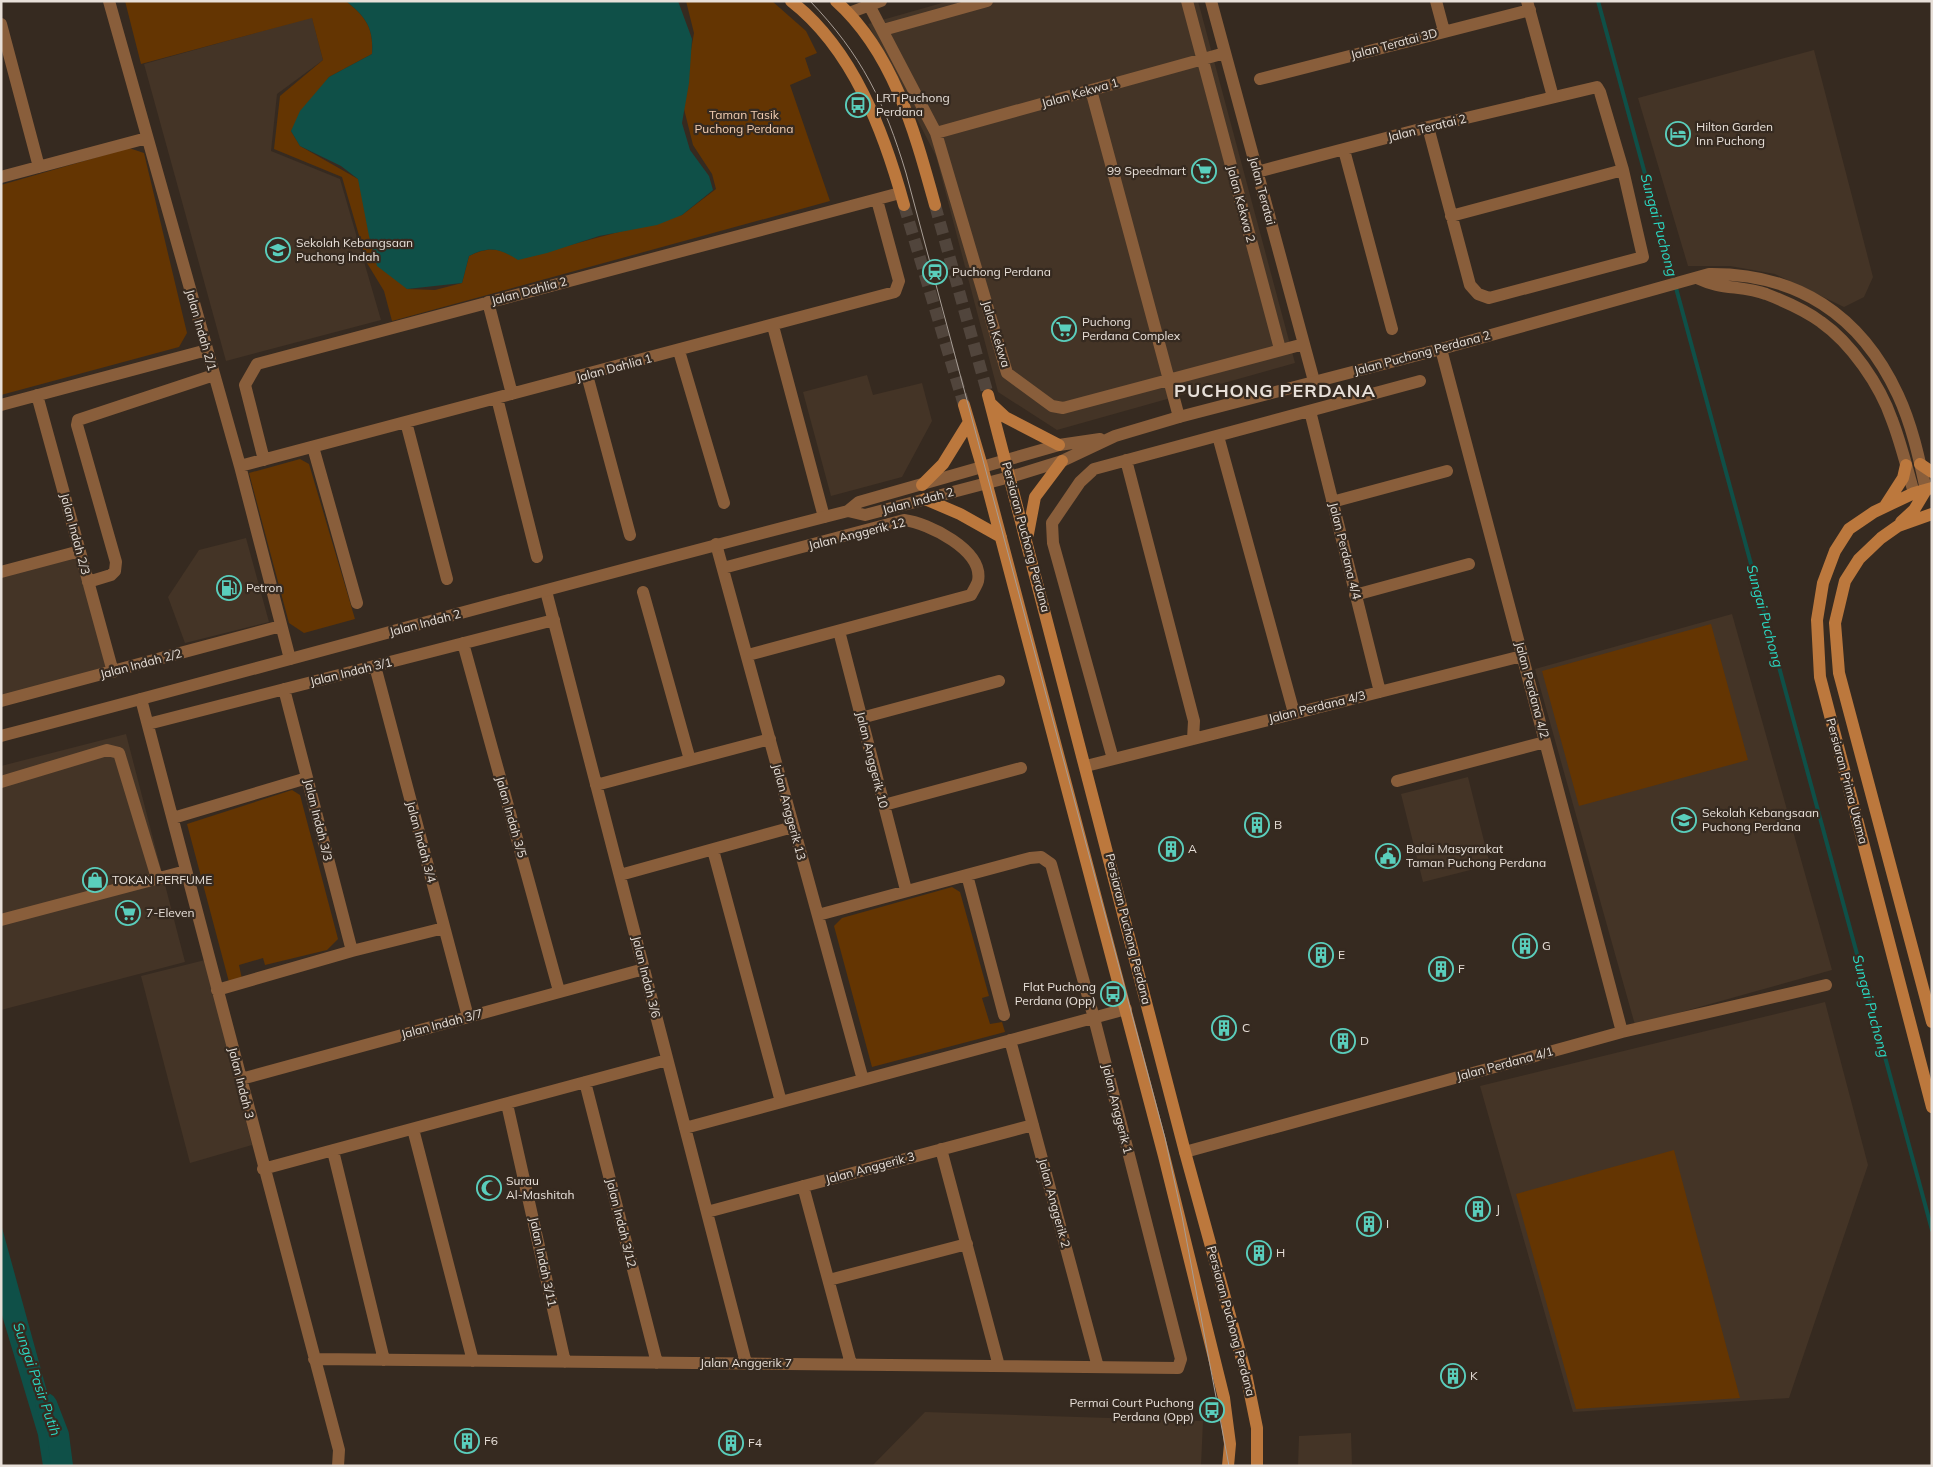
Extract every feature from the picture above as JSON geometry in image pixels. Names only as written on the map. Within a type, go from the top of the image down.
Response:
[{"type":"main road","points":[[791,1],[832,43],[857,83],[878,125],[902,199]]},
{"type":"main road","points":[[836,1],[849,13],[878,53],[902,98],[935,205]]},
{"type":"main road","name":"Persiaran Puchong Perdana","points":[[1059,445],[1005,417],[989,399],[1246,1374],[1257,1428],[1258,1466]]},
{"type":"main road","name":"Persiaran Puchong Perdana","points":[[964,405],[987,483],[1126,1010],[1224,1398],[1230,1444],[1228,1466]]},
{"type":"main road","points":[[922,485],[943,464],[969,422]]},
{"type":"main road","points":[[1027,541],[1030,514],[1035,497],[1062,461]]},
{"type":"main road","points":[[1920,464],[1932,472]]},
{"type":"main road","points":[[1883,508],[1903,478],[1906,465]]},
{"type":"main road","points":[[1898,526],[1925,494]]},
{"type":"main road","name":"Persiaran Prima Utama","points":[[1925,494],[1883,508],[1849,529],[1834,551],[1823,583],[1816,620],[1820,677],[1932,1107]]},
{"type":"main road","points":[[925,499],[960,514],[1001,537]]},
{"type":"main road","name":"Persiaran Prima Utama","points":[[1932,514],[1898,526],[1881,538],[1854,566],[1845,581],[1835,623],[1839,673],[1932,1022]]},
{"type":"street","name":"Jalan Indah 2/1","points":[[109,1],[240,466],[290,659]]},
{"type":"street","points":[[883,30],[987,1]]},
{"type":"street","name":"Jalan Kekwa 2","points":[[1186,1],[1280,349]]},
{"type":"street","name":"Jalan Teratai","points":[[1211,1],[1314,381]]},
{"type":"street","points":[[1436,1],[1444,31]]},
{"type":"street","points":[[849,13],[875,3]]},
{"type":"street","name":"Jalan Kekwa","points":[[875,3],[883,30],[936,133],[1007,373],[1052,406],[1064,408],[1304,344]]},
{"type":"street","points":[[1528,6],[1553,97]]},
{"type":"street","name":"Jalan Teratai 3D","points":[[1260,79],[1444,31],[1528,6]]},
{"type":"street","points":[[1,24],[6,63],[39,167]]},
{"type":"street","name":"Jalan Kekwa 1","points":[[936,133],[1225,53]]},
{"type":"street","name":"Jalan Teratai 2","points":[[1257,172],[1428,127],[1597,87],[1623,170]]},
{"type":"street","points":[[1091,90],[1179,417]]},
{"type":"street","points":[[1428,127],[1470,285],[1478,294],[1489,298],[1643,257],[1623,170],[1452,216]]},
{"type":"street","points":[[1,177],[147,138]]},
{"type":"street","points":[[1344,150],[1392,329]]},
{"type":"street","name":"Jalan Dahlia 2","points":[[264,460],[245,385],[257,364],[877,200],[902,199]]},
{"type":"street","name":"Jalan Dahlia 1","points":[[240,466],[679,351],[895,292],[898,281],[877,200]]},
{"type":"street","name":"Jalan Puchong Perdana 2","points":[[1006,460],[1059,445],[1115,436],[1179,417],[1440,349],[1643,292],[1693,280],[1709,274],[1728,274],[1769,280],[1802,292],[1833,309],[1868,348],[1886,374],[1903,409],[1920,464],[1925,494]]},
{"type":"street","name":"Jalan Puchong Perdana 2","points":[[1693,280],[1746,288],[1765,294],[1821,322],[1856,356],[1873,381],[1892,419],[1906,465],[1925,494]]},
{"type":"street","points":[[488,302],[512,394]]},
{"type":"street","points":[[773,326],[824,517]]},
{"type":"street","name":"Jalan Perdana 4/2","points":[[1440,349],[1622,1032]]},
{"type":"street","points":[[1,405],[207,350]]},
{"type":"street","points":[[679,351],[724,502]]},
{"type":"street","points":[[88,582],[111,575],[115,570],[116,562],[77,425],[78,420],[214,375]]},
{"type":"street","points":[[587,375],[630,535]]},
{"type":"street","points":[[1113,759],[1054,543],[1052,523],[1080,482],[1094,469],[1420,381]]},
{"type":"street","name":"Jalan Indah 2/3","points":[[37,396],[113,672]]},
{"type":"street","points":[[497,398],[537,557]]},
{"type":"street","name":"Jalan Perdana 4/4","points":[[1310,411],[1380,692]]},
{"type":"street","points":[[406,422],[447,579]]},
{"type":"street","name":"Jalan Puchong Perdana 2","points":[[1010,477],[1062,461],[1115,436]]},
{"type":"street","points":[[1218,436],[1294,713]]},
{"type":"street","points":[[313,447],[357,603]]},
{"type":"street","name":"Jalan Indah 2","points":[[1,736],[716,544],[848,511],[859,502],[1006,460]]},
{"type":"street","points":[[1126,460],[1194,721],[1193,739]]},
{"type":"street","points":[[1332,502],[1447,471]]},
{"type":"street","name":"Jalan Indah 2","points":[[848,511],[865,515],[1010,477]]},
{"type":"street","name":"Jalan Anggerik 12","points":[[723,568],[904,520],[916,522],[956,542],[973,558],[978,580],[971,595],[839,631]]},
{"type":"street","name":"Jalan Anggerik 13","points":[[716,544],[748,655],[863,1080]]},
{"type":"street","points":[[1,572],[80,551]]},
{"type":"street","points":[[1356,595],[1470,564]]},
{"type":"street","name":"Jalan Indah 3/6","points":[[546,591],[746,1363]]},
{"type":"street","points":[[643,592],[690,760]]},
{"type":"street","name":"Jalan Indah 3/1","points":[[148,724],[554,620]]},
{"type":"street","name":"Jalan Indah 2/2","points":[[1,701],[281,626]]},
{"type":"street","points":[[748,655],[839,631]]},
{"type":"street","name":"Jalan Anggerik 10","points":[[839,631],[906,890]]},
{"type":"street","name":"Jalan Indah 3/5","points":[[463,643],[559,991]]},
{"type":"street","name":"Jalan Perdana 4/3","points":[[1086,766],[1522,656]]},
{"type":"street","name":"Jalan Indah 3/4","points":[[374,666],[468,1018]]},
{"type":"street","points":[[861,718],[999,680]]},
{"type":"street","name":"Jalan Indah 3/3","points":[[284,689],[352,951]]},
{"type":"street","name":"Jalan Indah 3","points":[[141,699],[241,1079],[263,1170],[339,1450],[338,1466]]},
{"type":"street","points":[[596,785],[770,739]]},
{"type":"street","points":[[1397,781],[1545,742]]},
{"type":"street","points":[[1,782],[107,750],[119,753],[157,878]]},
{"type":"street","points":[[884,805],[1021,768]]},
{"type":"street","points":[[173,818],[308,778]]},
{"type":"street","points":[[620,876],[793,827]]},
{"type":"street","points":[[713,850],[781,1102]]},
{"type":"street","name":"Jalan Anggerik 1","points":[[967,875],[1041,857],[1051,864],[1094,1018],[1181,1359],[1178,1368]]},
{"type":"street","points":[[1,920],[186,871]]},
{"type":"street","points":[[818,915],[967,875],[1004,1015]]},
{"type":"street","points":[[217,990],[352,951],[444,928]]},
{"type":"street","name":"Jalan Indah 3/7","points":[[241,1079],[644,968]]},
{"type":"street","name":"Jalan Perdana 4/1","points":[[1186,1152],[1622,1032],[1826,985]]},
{"type":"street","points":[[685,1128],[1126,1010]]},
{"type":"street","name":"Jalan Anggerik 2","points":[[1010,1040],[1098,1366]]},
{"type":"street","points":[[263,1170],[667,1060]]},
{"type":"street","name":"Jalan Indah 3/12","points":[[585,1082],[657,1363]]},
{"type":"street","name":"Jalan Indah 3/11","points":[[507,1104],[565,1362]]},
{"type":"street","name":"Jalan Anggerik 3","points":[[707,1212],[1033,1125]]},
{"type":"street","points":[[414,1129],[473,1361]]},
{"type":"street","points":[[941,1149],[999,1366]]},
{"type":"street","points":[[333,1151],[384,1360]]},
{"type":"street","points":[[803,1186],[851,1364]]},
{"type":"street","points":[[828,1280],[966,1244]]},
{"type":"street","name":"Jalan Anggerik 7","points":[[314,1359],[1178,1368]]},
{"type":"shaded area","points":[[949,1],[1198,1],[1295,363],[1057,430],[998,392],[936,156],[868,24]]},
{"type":"shaded area","name":"Sekolah Kebangsaan Puchong Indah","points":[[312,17],[323,60],[277,94],[271,151],[340,179],[381,320],[226,361],[144,64]]},
{"type":"shaded area","points":[[1814,50],[1873,277],[1864,297],[1844,307],[1775,274],[1730,266],[1688,266],[1638,98]]},
{"type":"shaded area","points":[[867,375],[873,395],[922,383],[932,421],[902,477],[831,496],[803,392]]},
{"type":"shaded area","points":[[246,538],[269,622],[185,643],[168,597],[199,550]]},
{"type":"shaded area","points":[[77,557],[108,669],[1,696],[1,577]]},
{"type":"shaded area","name":"Sekolah Kebangsaan Puchong Perdana","points":[[1732,614],[1832,970],[1635,1025],[1535,669]]},
{"type":"shaded area","points":[[126,734],[185,962],[1,1010],[1,766]]},
{"type":"shaded area","points":[[1468,777],[1490,865],[1423,882],[1401,794]]},
{"type":"shaded area","points":[[205,960],[252,1145],[190,1163],[141,976]]},
{"type":"shaded area","points":[[1825,1002],[1868,1165],[1789,1398],[1573,1412],[1480,1086]]},
{"type":"shaded area","points":[[925,1412],[1203,1421],[1201,1466],[872,1466]]},
{"type":"shaded area","points":[[1351,1433],[1352,1466],[1298,1466],[1299,1436]]},
{"type":"green space","name":"Taman Tasik Puchong Perdana","points":[[125,1],[346,1],[359,12],[370,30],[372,54],[329,77],[291,131],[300,146],[358,179],[407,289],[435,290],[462,283],[469,256],[483,251],[505,252],[518,259],[682,215],[716,189],[712,174],[693,145],[682,101],[694,33],[686,1],[772,1],[806,31],[817,53],[805,58],[811,76],[790,85],[830,201],[392,321],[384,291],[367,263],[342,177],[274,149],[280,96],[323,60],[312,18],[141,64]]},
{"type":"green space","points":[[129,148],[144,153],[187,333],[179,347],[1,395],[1,185]]},
{"type":"green space","points":[[300,459],[309,464],[355,619],[304,633],[289,623],[249,473]]},
{"type":"green space","points":[[1711,624],[1748,760],[1579,806],[1542,671]]},
{"type":"green space","points":[[292,790],[300,795],[338,939],[327,950],[265,965],[263,958],[239,965],[242,979],[229,982],[187,824]]},
{"type":"green space","points":[[952,887],[960,892],[989,996],[982,998],[990,1024],[1002,1022],[1005,1032],[872,1067],[834,926],[842,918]]},
{"type":"green space","points":[[1674,1150],[1740,1398],[1576,1409],[1516,1194]]},
{"type":"water","points":[[346,1],[678,1],[692,39],[689,83],[682,123],[690,150],[709,176],[713,190],[682,215],[657,225],[599,236],[547,253],[518,260],[499,251],[482,251],[469,256],[462,283],[407,289],[377,266],[358,179],[341,166],[300,146],[291,131],[300,111],[329,77],[372,54],[370,30],[364,18]]},
{"type":"water","points":[[1,1224],[51,1406],[62,1466],[43,1466],[38,1435],[1,1312]]},
{"type":"waterway","name":"Sungai Puchong","points":[[1598,1],[1932,1230]]},
{"type":"waterway","name":"Sungai Pasir Putih","points":[[46,1404],[58,1435],[62,1466]]},
{"type":"tunnel","points":[[904,205],[964,405]]},
{"type":"tunnel","points":[[935,205],[988,395]]},
{"type":"tram line","points":[[810,1],[844,41],[870,81],[889,124],[906,173],[1165,1138],[1182,1216],[1229,1466]]},
{"type":"place","name":"LRT Puchong Perdana","points":[[858,105]]},
{"type":"place","name":"Hilton Garden Inn Puchong","points":[[1678,134]]},
{"type":"place","name":"99 Speedmart","points":[[1204,171]]},
{"type":"place","name":"Sekolah Kebangsaan Puchong Indah","points":[[278,250]]},
{"type":"place","name":"Puchong Perdana","points":[[935,272]]},
{"type":"place","name":"Puchong Perdana Complex","points":[[1064,329]]},
{"type":"place","name":"Petron","points":[[229,588]]},
{"type":"place","name":"Sekolah Kebangsaan Puchong Perdana","points":[[1684,820]]},
{"type":"place","name":"B","points":[[1257,825]]},
{"type":"place","name":"A","points":[[1171,849]]},
{"type":"place","name":"Balai Masyarakat Taman Puchong Perdana","points":[[1388,856]]},
{"type":"place","name":"TOKAN PERFUME","points":[[95,880]]},
{"type":"place","name":"7-Eleven","points":[[128,913]]},
{"type":"place","name":"G","points":[[1525,946]]},
{"type":"place","name":"E","points":[[1321,955]]},
{"type":"place","name":"F","points":[[1441,969]]},
{"type":"place","name":"Flat Puchong Perdana (Opp)","points":[[1113,994]]},
{"type":"place","name":"C","points":[[1224,1028]]},
{"type":"place","name":"D","points":[[1343,1041]]},
{"type":"place","name":"Surau Al-Mashitah","points":[[489,1188]]},
{"type":"place","name":"J","points":[[1478,1209]]},
{"type":"place","name":"I","points":[[1369,1224]]},
{"type":"place","name":"H","points":[[1259,1253]]},
{"type":"place","name":"K","points":[[1453,1376]]},
{"type":"place","name":"Permai Court Puchong Perdana (Opp)","points":[[1212,1410]]},
{"type":"place","name":"F6","points":[[467,1441]]},
{"type":"place","name":"F4","points":[[731,1443]]},
{"type":"district","name":"PUCHONG PERDANA","points":[[1275,391]]}]
